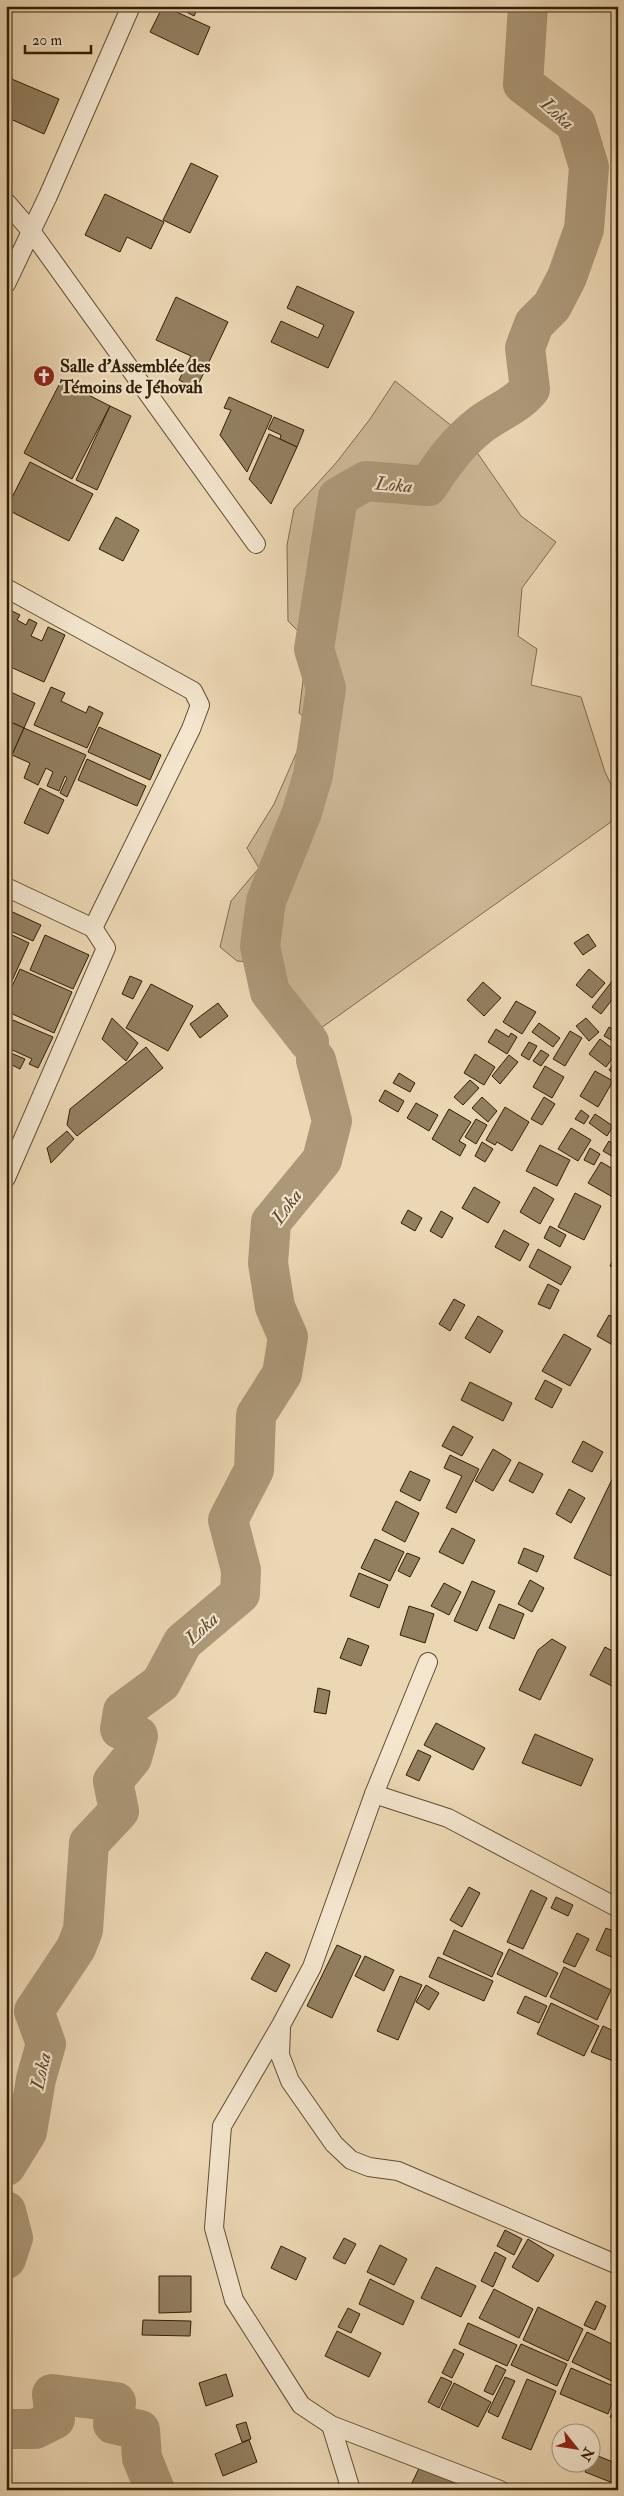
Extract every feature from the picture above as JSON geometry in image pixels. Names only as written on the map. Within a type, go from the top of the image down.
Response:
[{"type":"street","points":[[6,284],[131,6]]},
{"type":"street","points":[[6,202],[31,231],[256,544]]},
{"type":"street","points":[[6,588],[193,691],[200,705],[191,729],[93,928]]},
{"type":"street","points":[[6,887],[93,928],[106,948],[6,1178]]},
{"type":"street","points":[[428,1662],[374,1794],[312,1967],[281,2026],[222,2126],[214,2228],[234,2300],[301,2405],[331,2425],[500,2490]]},
{"type":"street","points":[[374,1794],[448,1818],[618,1908]]},
{"type":"street","points":[[281,2026],[280,2055],[290,2082],[334,2144],[351,2160],[369,2168],[398,2171],[618,2265]]},
{"type":"street","points":[[331,2425],[351,2490]]},
{"type":"shaded area","points":[[395,381],[467,438],[521,516],[556,542],[522,588],[518,636],[537,649],[531,685],[581,697],[605,772],[618,799],[618,817],[314,1033],[289,1002],[264,963],[237,961],[220,947],[231,901],[259,868],[247,848],[274,804],[310,722],[299,713],[308,641],[288,621],[287,545],[294,509],[336,463],[370,419]]},
{"type":"building","points":[[163,6],[210,27],[198,55],[150,32]]},
{"type":"building","points":[[175,6],[199,6],[194,16]]},
{"type":"building","points":[[7,77],[59,99],[44,134],[6,117]]},
{"type":"building","points":[[191,163],[218,176],[190,233],[163,220]]},
{"type":"building","points":[[105,194],[164,222],[151,249],[127,237],[120,252],[85,235]]},
{"type":"building","points":[[297,286],[354,312],[328,368],[271,342],[281,321],[318,338],[324,325],[287,308]]},
{"type":"building","points":[[176,297],[228,322],[196,389],[179,380],[191,356],[156,340]]},
{"type":"building","points":[[61,381],[110,406],[72,479],[24,453]]},
{"type":"building","points":[[229,397],[272,416],[247,472],[220,435],[231,410],[224,408]]},
{"type":"building","points":[[110,406],[131,416],[97,490],[76,480]]},
{"type":"building","points":[[274,417],[304,430],[297,447],[280,439],[281,435],[268,429]]},
{"type":"building","points":[[269,434],[297,447],[271,504],[249,479]]},
{"type":"building","points":[[30,462],[93,494],[69,541],[6,509]]},
{"type":"building","points":[[116,517],[139,530],[123,561],[99,549]]},
{"type":"building","points":[[12,611],[20,615],[17,620],[26,625],[29,619],[37,623],[31,636],[42,641],[48,627],[65,635],[44,682],[6,665],[6,623]]},
{"type":"building","points":[[51,687],[65,693],[61,701],[86,713],[89,706],[103,713],[87,748],[34,725]]},
{"type":"building","points":[[6,690],[35,703],[24,728],[6,720]]},
{"type":"building","points":[[6,720],[24,728],[12,755],[6,752]]},
{"type":"building","points":[[99,727],[161,755],[150,780],[88,752]]},
{"type":"building","points":[[24,728],[86,755],[67,797],[60,793],[67,778],[65,776],[59,791],[47,786],[53,772],[46,768],[38,785],[24,778],[30,763],[12,755]]},
{"type":"building","points":[[87,759],[146,786],[137,806],[78,780]]},
{"type":"building","points":[[40,788],[64,800],[48,834],[24,823]]},
{"type":"building","points":[[6,909],[41,925],[33,941],[6,929]]},
{"type":"building","points":[[6,932],[29,943],[7,992],[6,991]]},
{"type":"building","points":[[588,934],[596,946],[583,955],[574,943]]},
{"type":"building","points":[[45,935],[89,955],[73,989],[30,970]]},
{"type":"building","points":[[20,969],[72,992],[54,1033],[6,1011],[6,999]]},
{"type":"building","points":[[589,969],[605,983],[592,998],[576,985]]},
{"type":"building","points":[[130,976],[142,981],[133,999],[122,994]]},
{"type":"building","points":[[613,980],[618,983],[618,992],[601,1014],[592,1007]]},
{"type":"building","points":[[483,982],[501,998],[484,1016],[467,1000]]},
{"type":"building","points":[[151,984],[193,1006],[168,1051],[126,1028]]},
{"type":"building","points":[[516,1001],[536,1012],[522,1034],[503,1022]]},
{"type":"building","points":[[218,1003],[228,1016],[200,1038],[190,1024]]},
{"type":"building","points":[[8,1018],[53,1037],[38,1068],[29,1064],[32,1059],[6,1047]]},
{"type":"building","points":[[112,1018],[138,1043],[126,1061],[102,1039]]},
{"type":"building","points":[[586,1018],[599,1032],[589,1041],[576,1026]]},
{"type":"building","points":[[539,1023],[560,1038],[553,1047],[532,1032]]},
{"type":"building","points":[[609,1027],[618,1032],[618,1044],[604,1036]]},
{"type":"building","points":[[496,1029],[509,1037],[511,1033],[517,1037],[507,1054],[488,1042]]},
{"type":"building","points":[[570,1031],[582,1038],[565,1066],[553,1059]]},
{"type":"building","points":[[600,1039],[617,1052],[606,1067],[589,1054]]},
{"type":"building","points":[[529,1042],[537,1046],[529,1060],[521,1055]]},
{"type":"building","points":[[146,1047],[163,1068],[77,1136],[67,1125],[70,1109]]},
{"type":"building","points":[[541,1050],[549,1055],[541,1066],[533,1061]]},
{"type":"building","points":[[6,1051],[25,1059],[20,1069],[6,1062]]},
{"type":"building","points":[[475,1054],[495,1067],[484,1085],[464,1073]]},
{"type":"building","points":[[509,1055],[518,1062],[500,1084],[492,1076]]},
{"type":"building","points":[[616,1060],[618,1061],[618,1076],[609,1070]]},
{"type":"building","points":[[545,1066],[564,1077],[552,1098],[533,1087]]},
{"type":"building","points":[[595,1071],[613,1081],[598,1107],[580,1096]]},
{"type":"building","points":[[399,1073],[415,1083],[410,1092],[393,1083]]},
{"type":"building","points":[[470,1080],[479,1088],[463,1105],[454,1097]]},
{"type":"building","points":[[385,1090],[404,1101],[398,1112],[379,1101]]},
{"type":"building","points":[[482,1097],[497,1111],[488,1122],[472,1108]]},
{"type":"building","points":[[544,1097],[555,1104],[542,1125],[531,1119]]},
{"type":"building","points":[[416,1103],[438,1115],[429,1131],[407,1118]]},
{"type":"building","points":[[505,1107],[529,1122],[512,1151],[497,1142],[495,1145],[486,1140]]},
{"type":"building","points":[[449,1109],[471,1122],[459,1141],[466,1145],[460,1156],[432,1139]]},
{"type":"building","points":[[581,1110],[589,1116],[584,1124],[575,1119]]},
{"type":"building","points":[[595,1114],[613,1126],[607,1136],[589,1123]]},
{"type":"building","points":[[476,1119],[487,1125],[476,1144],[465,1137]]},
{"type":"building","points":[[571,1128],[591,1140],[578,1161],[558,1149]]},
{"type":"building","points":[[67,1131],[74,1139],[51,1163],[47,1148]]},
{"type":"building","points":[[609,1141],[618,1147],[615,1158],[603,1151]]},
{"type":"building","points":[[482,1142],[493,1149],[485,1162],[475,1156]]},
{"type":"building","points":[[540,1145],[570,1160],[557,1186],[526,1171]]},
{"type":"building","points":[[590,1148],[600,1154],[594,1165],[584,1160]]},
{"type":"building","points":[[601,1162],[618,1172],[618,1200],[588,1183]]},
{"type":"building","points":[[474,1187],[500,1202],[488,1223],[462,1208]]},
{"type":"building","points":[[534,1187],[554,1199],[540,1224],[520,1212]]},
{"type":"building","points":[[575,1193],[601,1206],[584,1240],[558,1227]]},
{"type":"building","points":[[408,1210],[422,1218],[415,1231],[401,1223]]},
{"type":"building","points":[[441,1211],[453,1218],[442,1238],[430,1231]]},
{"type":"building","points":[[550,1226],[566,1235],[560,1247],[544,1238]]},
{"type":"building","points":[[504,1230],[529,1244],[520,1261],[495,1247]]},
{"type":"building","points":[[538,1249],[571,1267],[561,1285],[529,1267]]},
{"type":"building","points":[[618,1251],[618,1270],[610,1266]]},
{"type":"building","points":[[548,1284],[559,1290],[550,1309],[538,1304]]},
{"type":"building","points":[[454,1299],[465,1305],[450,1331],[439,1324]]},
{"type":"building","points":[[609,1315],[618,1320],[618,1348],[597,1336]]},
{"type":"building","points":[[478,1316],[503,1331],[490,1353],[465,1338]]},
{"type":"building","points":[[564,1334],[591,1349],[570,1386],[542,1371]]},
{"type":"building","points":[[545,1380],[562,1389],[552,1408],[535,1399]]},
{"type":"building","points":[[470,1382],[512,1403],[503,1421],[461,1400]]},
{"type":"building","points":[[453,1426],[473,1437],[462,1456],[442,1446]]},
{"type":"building","points":[[583,1441],[603,1452],[592,1472],[572,1462]]},
{"type":"building","points":[[493,1449],[511,1460],[493,1491],[475,1481]]},
{"type":"building","points":[[450,1455],[479,1469],[456,1513],[446,1508],[462,1476],[444,1468]]},
{"type":"building","points":[[519,1462],[543,1474],[533,1493],[509,1481]]},
{"type":"building","points":[[618,1467],[618,1562],[611,1576],[574,1558]]},
{"type":"building","points":[[410,1471],[430,1480],[420,1501],[400,1491]]},
{"type":"building","points":[[569,1489],[585,1498],[571,1523],[556,1514]]},
{"type":"building","points":[[396,1501],[419,1513],[405,1542],[382,1530]]},
{"type":"building","points":[[452,1528],[475,1540],[463,1564],[439,1552]]},
{"type":"building","points":[[375,1539],[404,1552],[390,1581],[361,1568]]},
{"type":"building","points":[[524,1548],[544,1556],[537,1572],[518,1563]]},
{"type":"building","points":[[407,1553],[420,1558],[410,1577],[398,1571]]},
{"type":"building","points":[[359,1573],[388,1585],[379,1608],[350,1596]]},
{"type":"building","points":[[530,1580],[544,1588],[532,1612],[518,1604]]},
{"type":"building","points":[[472,1581],[495,1591],[477,1631],[454,1621]]},
{"type":"building","points":[[444,1583],[461,1592],[449,1615],[431,1606]]},
{"type":"building","points":[[499,1604],[524,1614],[514,1639],[489,1628]]},
{"type":"building","points":[[409,1606],[434,1614],[425,1643],[400,1635]]},
{"type":"building","points":[[348,1638],[369,1646],[361,1666],[340,1658]]},
{"type":"building","points":[[552,1639],[566,1647],[540,1700],[519,1690],[538,1650]]},
{"type":"building","points":[[605,1647],[618,1654],[618,1689],[590,1675]]},
{"type":"building","points":[[318,1688],[330,1691],[326,1714],[314,1712]]},
{"type":"building","points":[[436,1723],[485,1748],[473,1770],[424,1745]]},
{"type":"building","points":[[535,1734],[593,1759],[581,1786],[522,1763]]},
{"type":"building","points":[[418,1750],[431,1756],[419,1781],[406,1775]]},
{"type":"building","points":[[469,1887],[480,1893],[462,1927],[450,1920]]},
{"type":"building","points":[[531,1890],[547,1898],[523,1949],[507,1942]]},
{"type":"building","points":[[556,1897],[573,1905],[568,1916],[551,1908]]},
{"type":"building","points":[[606,1928],[618,1933],[618,1960],[596,1950]]},
{"type":"building","points":[[454,1930],[503,1953],[492,1977],[443,1954]]},
{"type":"building","points":[[577,1933],[589,1939],[575,1967],[563,1962]]},
{"type":"building","points":[[337,1945],[361,1956],[332,2018],[307,2006]]},
{"type":"building","points":[[509,1949],[558,1973],[546,1997],[497,1974]]},
{"type":"building","points":[[266,1952],[290,1965],[276,1992],[251,1979]]},
{"type":"building","points":[[365,1956],[394,1970],[384,1991],[355,1976]]},
{"type":"building","points":[[438,1957],[493,1981],[484,2001],[429,1977]]},
{"type":"building","points":[[564,1967],[611,1990],[597,2020],[550,1997]]},
{"type":"building","points":[[400,1976],[422,1985],[398,2040],[377,2031]]},
{"type":"building","points":[[426,1985],[439,1993],[429,2010],[416,2002]]},
{"type":"building","points":[[525,1996],[547,2006],[539,2023],[517,2013]]},
{"type":"building","points":[[551,2003],[599,2026],[584,2056],[537,2034]]},
{"type":"building","points":[[603,2026],[618,2033],[618,2063],[591,2052]]},
{"type":"building","points":[[505,2230],[522,2239],[514,2255],[497,2246]]},
{"type":"building","points":[[344,2238],[356,2244],[345,2264],[333,2258]]},
{"type":"building","points":[[528,2239],[554,2255],[538,2282],[512,2267]]},
{"type":"building","points":[[380,2245],[407,2259],[394,2285],[367,2272]]},
{"type":"building","points":[[281,2246],[306,2258],[296,2280],[271,2268]]},
{"type":"building","points":[[495,2252],[506,2258],[493,2287],[481,2281]]},
{"type":"building","points":[[436,2267],[476,2286],[461,2317],[421,2298]]},
{"type":"building","points":[[159,2276],[191,2276],[191,2312],[159,2313]]},
{"type":"building","points":[[370,2279],[414,2301],[403,2325],[359,2304]]},
{"type":"building","points":[[494,2289],[533,2309],[519,2338],[479,2318]]},
{"type":"building","points":[[596,2301],[606,2306],[595,2330],[584,2325]]},
{"type":"building","points":[[538,2307],[583,2329],[568,2361],[523,2340]]},
{"type":"building","points":[[348,2308],[360,2314],[351,2333],[338,2327]]},
{"type":"building","points":[[143,2320],[191,2321],[190,2336],[142,2335]]},
{"type":"building","points":[[468,2323],[517,2345],[507,2366],[459,2344]]},
{"type":"building","points":[[337,2331],[381,2353],[369,2377],[325,2356]]},
{"type":"building","points":[[587,2332],[618,2347],[618,2384],[572,2362]]},
{"type":"building","points":[[521,2344],[567,2364],[557,2386],[511,2365]]},
{"type":"building","points":[[454,2349],[464,2354],[452,2378],[442,2373]]},
{"type":"building","points":[[496,2365],[506,2370],[493,2395],[484,2391]]},
{"type":"building","points":[[571,2368],[618,2388],[608,2414],[560,2394]]},
{"type":"building","points":[[226,2374],[233,2396],[206,2406],[199,2383]]},
{"type":"building","points":[[441,2377],[452,2382],[439,2408],[428,2402]]},
{"type":"building","points":[[505,2377],[515,2381],[498,2417],[488,2412]]},
{"type":"building","points":[[527,2379],[556,2391],[531,2450],[502,2438]]},
{"type":"building","points":[[454,2383],[491,2402],[478,2427],[441,2409]]},
{"type":"building","points":[[618,2401],[618,2420],[610,2417]]},
{"type":"building","points":[[246,2422],[251,2439],[242,2442],[236,2425]]},
{"type":"building","points":[[249,2440],[257,2462],[223,2476],[215,2454]]},
{"type":"building","points":[[602,2458],[618,2464],[618,2485],[590,2474],[602,2474]]},
{"type":"building","points":[[421,2464],[469,2487],[467,2490],[421,2490],[411,2485]]},
{"type":"waterway","name":"Loka","points":[[523,6],[526,12]]},
{"type":"waterway","name":"Loka","points":[[309,1042],[270,992],[260,946],[266,901],[302,812],[313,775],[326,688],[314,649],[338,497],[366,481],[428,486],[445,461],[465,438],[486,420],[525,395],[530,389],[525,348],[534,324],[552,306],[567,277],[584,229],[589,167],[576,124],[523,84],[528,6]]},
{"type":"waterway","name":"Loka","points":[[6,2166],[27,2132],[36,2079],[46,2044],[34,2011],[76,1948],[83,1930],[89,1843],[119,1811],[113,1781],[132,1758],[138,1736],[120,1729],[123,1711],[161,1683],[183,1642],[240,1594],[241,1570],[228,1520],[254,1470],[256,1415],[282,1374],[288,1337],[275,1307],[268,1263],[271,1222],[322,1160],[332,1121],[316,1060]]},
{"type":"waterway","name":"Loka","points":[[6,2211],[13,2238],[6,2259]]},
{"type":"waterway","name":"Loka","points":[[6,2429],[35,2429],[55,2419],[52,2394],[116,2402],[113,2424],[140,2430],[142,2458],[155,2490]]},
{"type":"place","name":"Salle d'Assemblée des Témoins de Jéhovah","points":[[44,376]]}]
